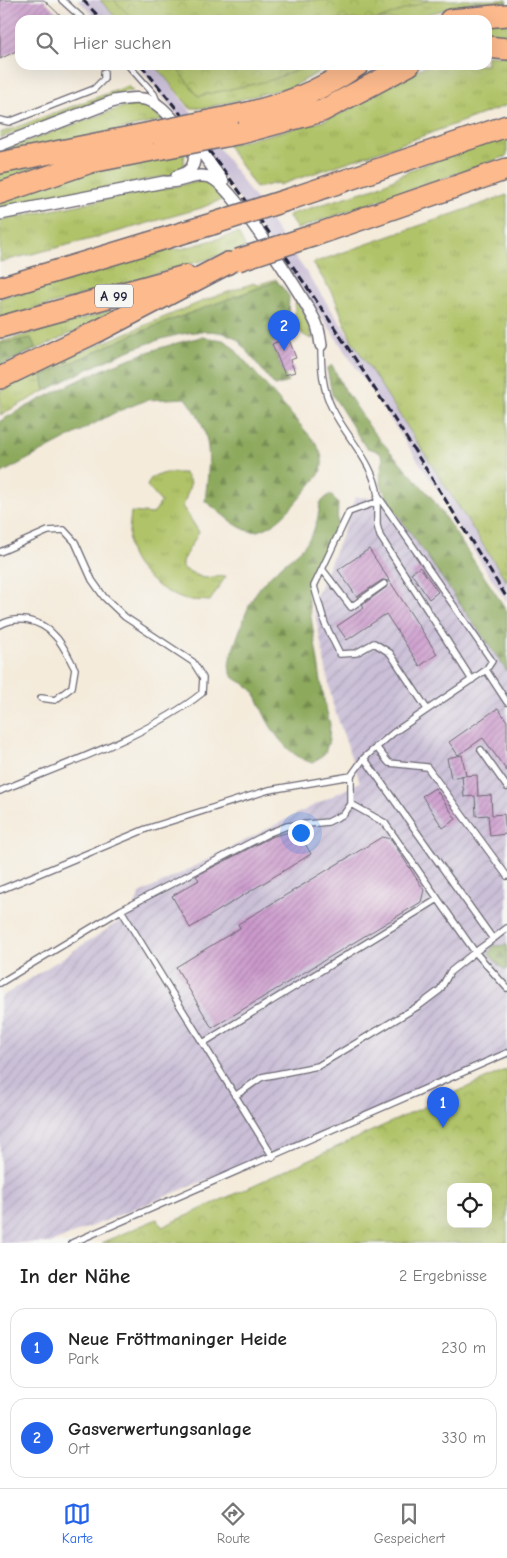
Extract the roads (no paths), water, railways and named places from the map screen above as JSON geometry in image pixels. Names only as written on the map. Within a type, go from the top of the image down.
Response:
[{"type":"highway","points":[[492,16],[507,15]]},
{"type":"highway","points":[[492,48],[507,49]]},
{"type":"highway","points":[[235,125],[317,91],[350,70]]},
{"type":"highway","points":[[0,163],[157,140],[322,111],[400,70]]},
{"type":"highway","points":[[0,288],[287,196],[317,190],[507,126]]},
{"type":"highway","points":[[0,193],[157,140]]},
{"type":"highway","name":"A 99","points":[[0,327],[233,262],[507,169]]},
{"type":"highway","points":[[0,273],[210,220]]},
{"type":"highway","points":[[0,378],[100,330],[233,262]]},
{"type":"street","points":[[0,145],[114,101],[140,97],[158,104],[190,137],[225,184],[228,192]]},
{"type":"street","points":[[0,214],[164,182],[187,173],[193,167],[195,154],[190,137]]},
{"type":"street","points":[[164,182],[171,183],[202,176],[210,177],[228,192],[300,293],[317,325],[321,345]]},
{"type":"lane","points":[[62,0],[78,15]]},
{"type":"lane","points":[[132,70],[154,94],[158,104]]},
{"type":"lane","points":[[0,120],[9,122],[94,89],[104,79],[104,72]]},
{"type":"lane","points":[[0,983],[120,910],[269,832],[287,826],[328,822],[344,814],[351,804],[351,776],[364,758],[392,732],[472,680],[486,670],[492,661],[378,499],[368,466],[332,409],[320,372],[321,345]]},
{"type":"lane","points":[[378,499],[349,512],[314,586],[325,624],[340,654],[356,654],[374,643],[390,653],[427,710]]},
{"type":"lane","points":[[378,499],[377,525],[380,536],[472,680]]},
{"type":"lane","points":[[0,552],[48,531],[64,530],[75,542],[92,580],[104,596],[125,617],[193,662],[203,678],[202,693],[190,703],[135,733],[0,791]]},
{"type":"lane","points":[[322,569],[350,607],[384,584]]},
{"type":"lane","points":[[0,625],[8,620]]},
{"type":"lane","points":[[0,621],[32,620],[54,634],[75,669],[72,687],[55,700],[41,698]]},
{"type":"lane","points":[[486,670],[507,702]]},
{"type":"lane","points":[[376,747],[389,763],[427,766],[507,876]]},
{"type":"lane","points":[[481,750],[507,787]]},
{"type":"lane","points":[[364,758],[493,939]]},
{"type":"lane","points":[[0,890],[146,829],[268,790],[351,776]]},
{"type":"lane","points":[[351,804],[385,823],[475,952],[507,988]]},
{"type":"lane","points":[[203,1043],[438,899]]},
{"type":"lane","points":[[120,910],[273,1157]]},
{"type":"lane","points":[[235,1096],[262,1077],[318,1066],[420,1005],[440,990],[450,972],[507,928]]},
{"type":"lane","points":[[72,1243],[273,1157],[507,1053]]},
{"type":"railway","points":[[83,0],[97,15]]},
{"type":"railway","points":[[145,70],[192,128],[240,193],[333,326],[507,598]]},
{"type":"place","name":"Gasverwertungsanlage","points":[[284,351]]},
{"type":"place","name":"Neue Fröttmaninger Heide","points":[[443,1128]]}]
